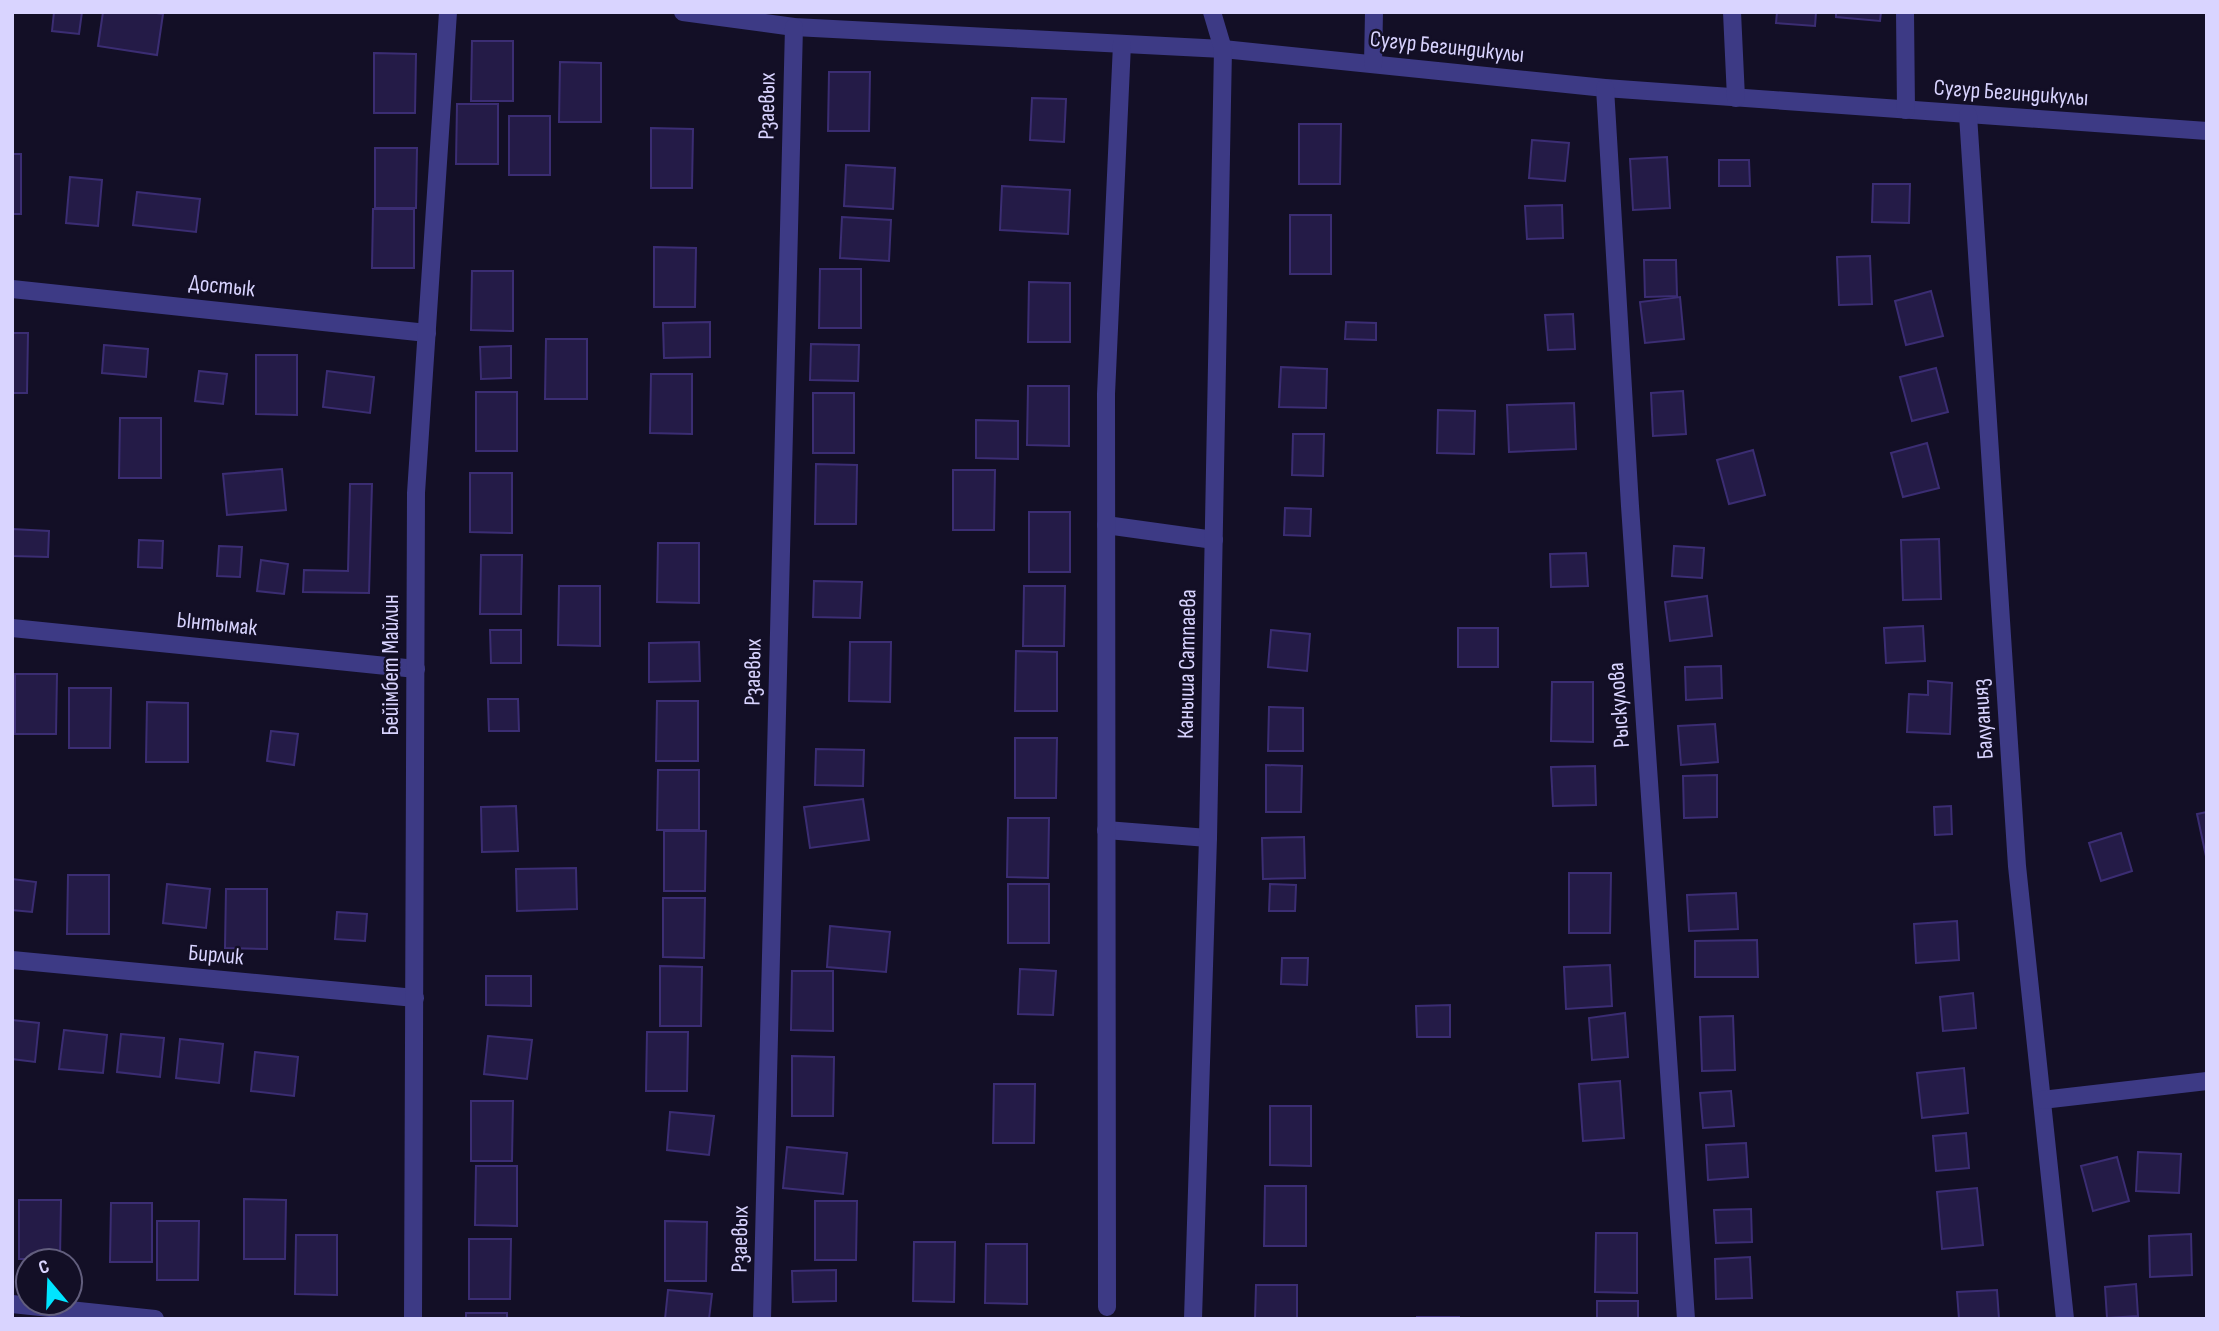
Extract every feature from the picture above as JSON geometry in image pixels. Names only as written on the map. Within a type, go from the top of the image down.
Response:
[{"type":"street","name":"Бейімбет Майлин","points":[[413,1319],[416,493],[448,12]]},
{"type":"street","name":"Сугур Бегиндикулы","points":[[683,12],[744,16],[794,27],[1223,49],[1605,88],[2207,131]]},
{"type":"street","name":"Каныша Сатпаева","points":[[1193,1319],[1208,838],[1223,49],[1212,12]]},
{"type":"street","points":[[1373,64],[1374,12]]},
{"type":"street","points":[[1732,12],[1736,98]]},
{"type":"street","points":[[1905,12],[1906,110]]},
{"type":"street","name":"Рзаевых","points":[[762,1319],[794,27]]},
{"type":"street","points":[[1107,1307],[1106,394],[1122,44]]},
{"type":"street","name":"Рыскулова","points":[[1605,88],[1629,506],[1686,1319]]},
{"type":"street","name":"Балуанияз","points":[[1968,115],[2017,866],[2066,1319]]},
{"type":"street","name":"Достык","points":[[12,289],[427,333]]},
{"type":"street","points":[[1106,525],[1214,540]]},
{"type":"street","name":"Ынтымак","points":[[12,628],[416,669]]},
{"type":"street","points":[[1106,830],[1208,838]]},
{"type":"street","name":"Бирлик","points":[[12,960],[415,999]]},
{"type":"street","points":[[2042,1100],[2207,1081]]},
{"type":"street","points":[[12,1304],[155,1319]]},
{"type":"building","points":[[54,12],[82,12],[79,34],[52,31]]},
{"type":"building","points":[[103,12],[163,14],[157,55],[98,46]]},
{"type":"building","points":[[1777,12],[1816,12],[1815,26],[1776,23]]},
{"type":"building","points":[[1836,12],[1881,12],[1880,21],[1836,17]]},
{"type":"building","points":[[472,41],[513,41],[513,101],[471,101]]},
{"type":"building","points":[[374,53],[416,54],[415,113],[374,113]]},
{"type":"building","points":[[560,62],[601,63],[601,122],[559,122]]},
{"type":"building","points":[[829,72],[870,72],[869,131],[828,131]]},
{"type":"building","points":[[1032,98],[1066,99],[1064,142],[1030,140]]},
{"type":"building","points":[[457,104],[498,104],[498,164],[456,164]]},
{"type":"building","points":[[509,116],[550,116],[550,175],[509,175]]},
{"type":"building","points":[[1299,124],[1341,124],[1340,184],[1299,184]]},
{"type":"building","points":[[651,128],[693,129],[692,188],[651,188]]},
{"type":"building","points":[[1532,140],[1569,143],[1565,181],[1529,178]]},
{"type":"building","points":[[375,148],[417,148],[416,208],[375,208]]},
{"type":"building","points":[[12,154],[21,154],[21,214],[12,214]]},
{"type":"building","points":[[1667,157],[1670,208],[1633,210],[1630,159]]},
{"type":"building","points":[[1719,160],[1749,160],[1750,186],[1719,186]]},
{"type":"building","points":[[846,165],[895,168],[893,209],[844,206]]},
{"type":"building","points":[[70,177],[102,180],[98,226],[66,223]]},
{"type":"building","points":[[1873,184],[1910,184],[1909,223],[1872,222]]},
{"type":"building","points":[[1002,186],[1070,190],[1068,234],[1000,230]]},
{"type":"building","points":[[137,192],[200,199],[196,232],[133,225]]},
{"type":"building","points":[[1562,205],[1563,238],[1527,239],[1525,206]]},
{"type":"building","points":[[373,209],[414,209],[414,268],[372,268]]},
{"type":"building","points":[[1290,215],[1331,215],[1331,274],[1290,274]]},
{"type":"building","points":[[842,217],[891,220],[889,261],[840,258]]},
{"type":"building","points":[[654,247],[696,248],[695,307],[654,307]]},
{"type":"building","points":[[1870,256],[1872,304],[1839,305],[1837,257]]},
{"type":"building","points":[[1644,260],[1676,260],[1677,296],[1645,297]]},
{"type":"building","points":[[820,269],[861,269],[861,328],[819,328]]},
{"type":"building","points":[[472,271],[513,271],[513,331],[471,330]]},
{"type":"building","points":[[1029,282],[1070,283],[1070,342],[1028,342]]},
{"type":"building","points":[[1931,291],[1943,336],[1906,345],[1895,301]]},
{"type":"building","points":[[1680,297],[1684,339],[1645,343],[1640,302]]},
{"type":"building","points":[[1573,314],[1575,349],[1548,350],[1545,315]]},
{"type":"building","points":[[710,322],[710,357],[664,358],[663,323]]},
{"type":"building","points":[[1346,322],[1376,323],[1376,340],[1345,339]]},
{"type":"building","points":[[12,333],[28,333],[27,393],[12,393]]},
{"type":"building","points":[[546,339],[587,339],[587,399],[545,399]]},
{"type":"building","points":[[811,344],[859,345],[858,381],[810,380]]},
{"type":"building","points":[[104,345],[148,349],[146,377],[102,373]]},
{"type":"building","points":[[511,346],[511,378],[481,379],[480,347]]},
{"type":"building","points":[[256,355],[297,355],[297,415],[256,414]]},
{"type":"building","points":[[1281,367],[1327,369],[1326,408],[1279,407]]},
{"type":"building","points":[[1936,368],[1948,412],[1912,421],[1900,377]]},
{"type":"building","points":[[199,371],[227,374],[223,404],[195,401]]},
{"type":"building","points":[[327,371],[374,377],[370,413],[323,407]]},
{"type":"building","points":[[651,374],[692,374],[692,434],[650,433]]},
{"type":"building","points":[[1028,386],[1069,386],[1069,446],[1027,445]]},
{"type":"building","points":[[1683,391],[1686,434],[1653,436],[1651,393]]},
{"type":"building","points":[[476,392],[517,392],[517,451],[476,451]]},
{"type":"building","points":[[813,393],[854,393],[854,453],[813,453]]},
{"type":"building","points":[[1574,403],[1576,449],[1509,452],[1507,405]]},
{"type":"building","points":[[1438,410],[1475,411],[1474,454],[1437,453]]},
{"type":"building","points":[[120,418],[161,418],[161,478],[119,478]]},
{"type":"building","points":[[976,420],[1018,421],[1018,459],[976,458]]},
{"type":"building","points":[[1293,434],[1324,434],[1323,476],[1292,475]]},
{"type":"building","points":[[1927,443],[1939,488],[1903,497],[1891,453]]},
{"type":"building","points":[[1753,450],[1765,495],[1729,504],[1717,460]]},
{"type":"building","points":[[816,464],[857,465],[856,524],[815,524]]},
{"type":"building","points":[[282,469],[286,510],[227,515],[223,474]]},
{"type":"building","points":[[953,470],[995,470],[994,530],[953,530]]},
{"type":"building","points":[[470,473],[512,473],[512,533],[470,532]]},
{"type":"building","points":[[350,484],[372,484],[369,593],[303,592],[304,570],[348,571]]},
{"type":"building","points":[[1285,508],[1311,509],[1310,536],[1284,535]]},
{"type":"building","points":[[1029,512],[1070,512],[1070,572],[1029,572]]},
{"type":"building","points":[[12,529],[49,531],[48,557],[12,556]]},
{"type":"building","points":[[1939,539],[1941,599],[1903,600],[1901,540]]},
{"type":"building","points":[[139,540],[163,541],[162,568],[138,567]]},
{"type":"building","points":[[658,543],[699,543],[699,603],[657,602]]},
{"type":"building","points":[[219,546],[242,547],[240,577],[217,576]]},
{"type":"building","points":[[1674,546],[1704,548],[1702,578],[1672,576]]},
{"type":"building","points":[[1586,553],[1588,586],[1551,587],[1550,554]]},
{"type":"building","points":[[481,555],[522,555],[521,614],[480,614]]},
{"type":"building","points":[[261,560],[288,564],[284,594],[257,591]]},
{"type":"building","points":[[814,581],[862,582],[860,618],[813,617]]},
{"type":"building","points":[[559,586],[600,586],[600,646],[558,645]]},
{"type":"building","points":[[1024,586],[1065,586],[1064,646],[1023,646]]},
{"type":"building","points":[[1707,596],[1712,636],[1670,641],[1665,602]]},
{"type":"building","points":[[1923,626],[1925,661],[1886,663],[1884,628]]},
{"type":"building","points":[[1458,628],[1498,628],[1498,667],[1458,667]]},
{"type":"building","points":[[490,630],[521,630],[521,663],[491,663]]},
{"type":"building","points":[[1271,630],[1310,634],[1307,671],[1268,667]]},
{"type":"building","points":[[699,642],[700,681],[649,682],[649,643]]},
{"type":"building","points":[[850,642],[891,642],[890,702],[849,701]]},
{"type":"building","points":[[1016,651],[1057,652],[1057,711],[1015,711]]},
{"type":"building","points":[[1721,666],[1722,698],[1686,700],[1685,667]]},
{"type":"building","points":[[15,674],[57,674],[56,734],[15,734]]},
{"type":"building","points":[[1928,681],[1952,683],[1950,734],[1907,732],[1909,694],[1928,695]]},
{"type":"building","points":[[1552,682],[1593,682],[1593,742],[1551,741]]},
{"type":"building","points":[[69,688],[111,688],[110,748],[69,748]]},
{"type":"building","points":[[488,699],[518,699],[519,731],[489,731]]},
{"type":"building","points":[[657,701],[698,701],[698,761],[656,761]]},
{"type":"building","points":[[147,702],[188,703],[188,762],[146,762]]},
{"type":"building","points":[[1269,707],[1303,708],[1303,751],[1268,751]]},
{"type":"building","points":[[1715,724],[1718,762],[1681,765],[1678,726]]},
{"type":"building","points":[[271,731],[298,734],[294,765],[267,761]]},
{"type":"building","points":[[1015,738],[1057,738],[1056,798],[1015,798]]},
{"type":"building","points":[[816,749],[864,750],[863,786],[815,785]]},
{"type":"building","points":[[1266,765],[1302,766],[1301,812],[1266,812]]},
{"type":"building","points":[[1595,766],[1596,805],[1553,806],[1551,767]]},
{"type":"building","points":[[658,770],[699,770],[699,830],[657,830]]},
{"type":"building","points":[[1717,775],[1717,817],[1684,818],[1683,776]]},
{"type":"building","points":[[863,799],[869,840],[810,848],[804,807]]},
{"type":"building","points":[[516,806],[518,851],[482,852],[481,807]]},
{"type":"building","points":[[1951,806],[1952,834],[1935,835],[1934,807]]},
{"type":"building","points":[[2207,812],[2207,861],[2197,814]]},
{"type":"building","points":[[1008,818],[1049,818],[1048,878],[1007,877]]},
{"type":"building","points":[[664,831],[706,831],[705,891],[664,891]]},
{"type":"building","points":[[2121,833],[2132,871],[2101,881],[2089,843]]},
{"type":"building","points":[[1304,837],[1305,878],[1263,879],[1262,838]]},
{"type":"building","points":[[576,868],[577,909],[517,911],[516,869]]},
{"type":"building","points":[[1569,873],[1611,873],[1610,933],[1569,933]]},
{"type":"building","points":[[68,875],[109,875],[109,934],[67,934]]},
{"type":"building","points":[[12,879],[36,882],[32,912],[12,910]]},
{"type":"building","points":[[167,884],[210,889],[206,928],[163,923]]},
{"type":"building","points":[[1008,884],[1049,884],[1049,943],[1008,943]]},
{"type":"building","points":[[1270,884],[1296,885],[1295,911],[1269,911]]},
{"type":"building","points":[[226,889],[267,889],[267,949],[225,948]]},
{"type":"building","points":[[1736,893],[1738,929],[1689,931],[1687,895]]},
{"type":"building","points":[[663,898],[705,898],[704,958],[663,957]]},
{"type":"building","points":[[337,912],[367,914],[365,941],[335,939]]},
{"type":"building","points":[[1957,921],[1959,960],[1916,963],[1914,924]]},
{"type":"building","points":[[830,926],[890,932],[886,972],[827,967]]},
{"type":"building","points":[[1757,940],[1758,977],[1695,977],[1695,941]]},
{"type":"building","points":[[1282,958],[1308,958],[1307,985],[1281,984]]},
{"type":"building","points":[[1610,965],[1612,1006],[1566,1009],[1564,967]]},
{"type":"building","points":[[660,966],[702,967],[701,1026],[660,1026]]},
{"type":"building","points":[[1020,969],[1056,971],[1053,1015],[1018,1014]]},
{"type":"building","points":[[792,971],[833,971],[833,1031],[791,1030]]},
{"type":"building","points":[[486,976],[531,976],[531,1006],[486,1005]]},
{"type":"building","points":[[1973,993],[1976,1028],[1943,1031],[1940,997]]},
{"type":"building","points":[[1450,1005],[1450,1037],[1417,1037],[1416,1006]]},
{"type":"building","points":[[1625,1013],[1628,1057],[1592,1060],[1589,1018]]},
{"type":"building","points":[[1733,1016],[1735,1070],[1702,1071],[1700,1017]]},
{"type":"building","points":[[12,1020],[39,1023],[35,1062],[12,1059]]},
{"type":"building","points":[[64,1030],[107,1035],[103,1073],[59,1069]]},
{"type":"building","points":[[647,1032],[688,1032],[687,1091],[646,1091]]},
{"type":"building","points":[[121,1034],[164,1038],[160,1077],[117,1072]]},
{"type":"building","points":[[488,1036],[532,1040],[527,1079],[484,1074]]},
{"type":"building","points":[[180,1039],[223,1044],[219,1083],[176,1078]]},
{"type":"building","points":[[255,1052],[298,1057],[294,1096],[251,1091]]},
{"type":"building","points":[[792,1056],[834,1057],[833,1116],[792,1116]]},
{"type":"building","points":[[1964,1068],[1968,1113],[1922,1118],[1917,1073]]},
{"type":"building","points":[[1620,1081],[1624,1138],[1583,1141],[1579,1084]]},
{"type":"building","points":[[994,1084],[1035,1084],[1034,1143],[993,1143]]},
{"type":"building","points":[[1731,1091],[1734,1126],[1703,1128],[1700,1093]]},
{"type":"building","points":[[471,1101],[513,1101],[512,1161],[471,1161]]},
{"type":"building","points":[[1270,1106],[1311,1106],[1311,1166],[1270,1165]]},
{"type":"building","points":[[670,1112],[714,1116],[709,1155],[667,1150]]},
{"type":"building","points":[[1966,1133],[1969,1168],[1936,1171],[1933,1136]]},
{"type":"building","points":[[1746,1143],[1748,1177],[1708,1180],[1706,1145]]},
{"type":"building","points":[[787,1147],[847,1153],[843,1194],[783,1188]]},
{"type":"building","points":[[2138,1152],[2181,1154],[2179,1193],[2136,1191]]},
{"type":"building","points":[[2117,1157],[2129,1201],[2093,1211],[2081,1166]]},
{"type":"building","points":[[476,1166],[517,1166],[517,1226],[475,1225]]},
{"type":"building","points":[[1265,1186],[1306,1186],[1306,1246],[1264,1246]]},
{"type":"building","points":[[1977,1188],[1983,1245],[1942,1249],[1937,1192]]},
{"type":"building","points":[[244,1199],[286,1200],[285,1259],[244,1259]]},
{"type":"building","points":[[19,1200],[61,1200],[60,1247],[19,1247]]},
{"type":"building","points":[[815,1201],[857,1201],[856,1260],[815,1260]]},
{"type":"building","points":[[111,1203],[152,1203],[152,1262],[110,1262]]},
{"type":"building","points":[[1751,1209],[1752,1242],[1716,1243],[1714,1210]]},
{"type":"building","points":[[157,1221],[199,1221],[198,1280],[157,1280]]},
{"type":"building","points":[[665,1221],[707,1222],[706,1281],[665,1281]]},
{"type":"building","points":[[1596,1233],[1637,1233],[1637,1293],[1595,1292]]},
{"type":"building","points":[[2191,1234],[2192,1275],[2150,1277],[2149,1236]]},
{"type":"building","points":[[296,1235],[337,1235],[337,1295],[295,1294]]},
{"type":"building","points":[[469,1239],[511,1239],[510,1299],[469,1299]]},
{"type":"building","points":[[914,1242],[955,1242],[954,1302],[913,1301]]},
{"type":"building","points":[[986,1244],[1027,1244],[1027,1304],[985,1303]]},
{"type":"building","points":[[1750,1257],[1752,1298],[1716,1299],[1715,1259]]},
{"type":"building","points":[[836,1270],[836,1301],[793,1302],[792,1271]]},
{"type":"building","points":[[2136,1284],[2138,1316],[2107,1318],[2105,1287]]},
{"type":"building","points":[[1256,1285],[1297,1285],[1297,1319],[1255,1319]]},
{"type":"building","points":[[668,1290],[712,1294],[709,1319],[665,1319]]},
{"type":"building","points":[[1997,1290],[1999,1319],[1959,1319],[1957,1292]]},
{"type":"building","points":[[1597,1301],[1638,1301],[1638,1319],[1597,1319]]},
{"type":"building","points":[[466,1313],[507,1313],[507,1319],[466,1319]]},
{"type":"building","points":[[1459,1317],[1459,1319],[1417,1319]]}]
